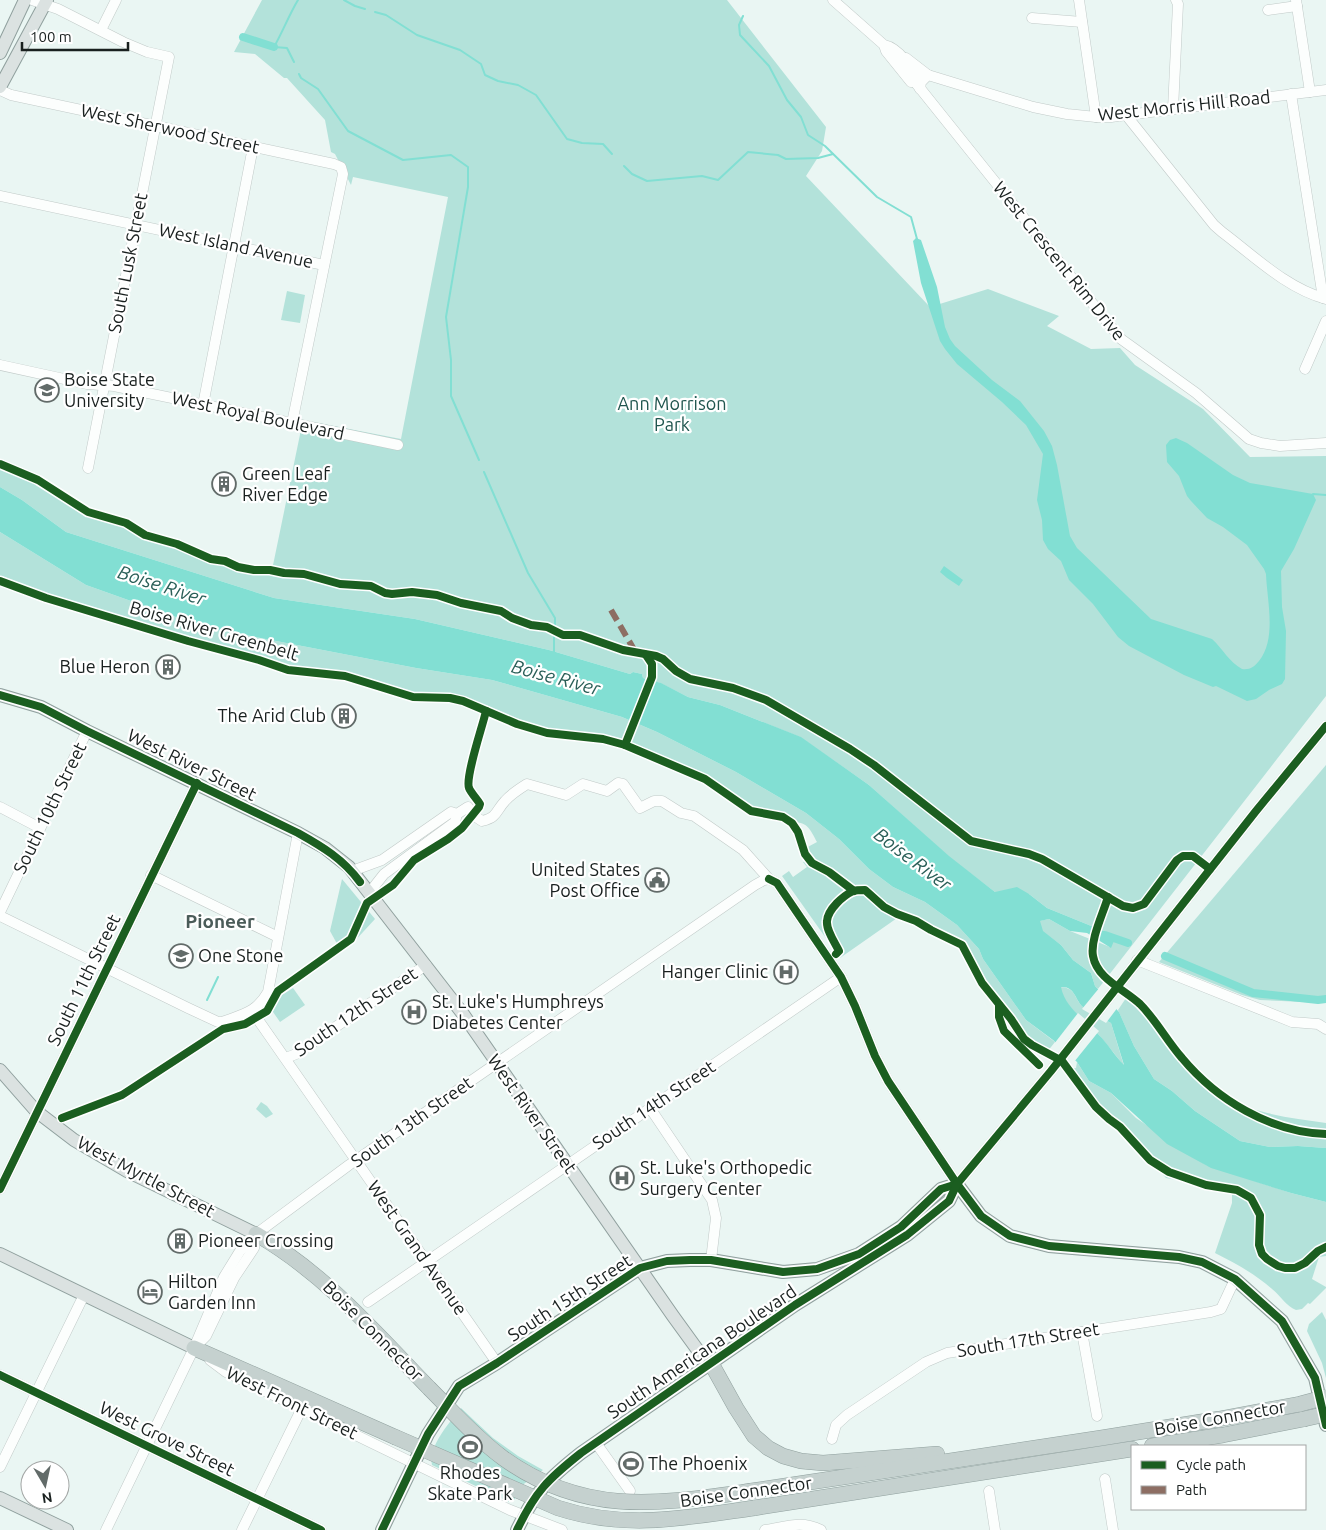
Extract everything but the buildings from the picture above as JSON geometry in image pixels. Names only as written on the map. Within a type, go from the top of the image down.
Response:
[{"type":"highway","name":"Boise Connector","points":[[256,1234],[286,1252],[336,1293],[473,1432],[503,1458],[537,1479],[581,1495],[625,1503],[676,1502],[986,1456],[1219,1419],[1300,1404],[1326,1397]]},
{"type":"highway","name":"Boise Connector","points":[[194,1348],[558,1508],[597,1519],[623,1522],[651,1522],[754,1508],[1131,1449]]},
{"type":"highway","points":[[711,1363],[754,1436],[768,1448],[783,1456],[801,1461],[823,1463],[944,1453],[986,1456]]},
{"type":"highway","name":"Boise Connector","points":[[1159,1445],[1223,1436],[1326,1414]]},
{"type":"main road","points":[[0,53],[25,0]]},
{"type":"main road","points":[[0,89],[41,1]]},
{"type":"main road","name":"West River Street","points":[[0,695],[41,707],[298,833],[325,848],[352,871],[463,1014],[702,1356],[711,1363]]},
{"type":"main road","name":"West Myrtle Street","points":[[0,1070],[36,1111],[74,1140],[128,1171],[256,1234]]},
{"type":"main road","points":[[957,1184],[981,1216],[1010,1236],[1049,1246],[1179,1258],[1202,1262],[1236,1278],[1282,1320],[1315,1378],[1326,1425]]},
{"type":"main road","name":"South 15th Street","points":[[382,1530],[428,1434],[459,1386],[640,1268],[667,1261],[710,1260],[783,1272],[817,1269],[859,1254],[900,1227],[941,1189],[957,1184]]},
{"type":"main road","name":"South Americana Boulevard","points":[[516,1530],[539,1491],[558,1471],[596,1442],[795,1305],[907,1235],[949,1201],[957,1184]]},
{"type":"main road","name":"West Front Street","points":[[0,1254],[194,1348]]},
{"type":"main road","points":[[0,1498],[66,1530]]},
{"type":"street","points":[[41,1],[101,30],[116,0]]},
{"type":"street","name":"West Crescent Rim Drive","points":[[833,0],[884,45],[886,51],[898,58],[911,82],[917,86],[1121,339],[1196,393],[1249,438],[1261,444],[1280,446],[1326,443]]},
{"type":"street","points":[[1079,0],[1096,116]]},
{"type":"street","points":[[1173,109],[1178,4],[1176,0]]},
{"type":"street","points":[[1268,10],[1297,3],[1310,92]]},
{"type":"street","points":[[1032,18],[1082,22]]},
{"type":"street","name":"South Lusk Street","points":[[88,468],[169,57],[146,52],[101,30]]},
{"type":"street","name":"West Morris Hill Road","points":[[898,58],[911,70],[1032,107],[1067,114],[1096,116],[1126,115],[1326,90]]},
{"type":"street","name":"West Morris Hill Road","points":[[898,58],[928,74]]},
{"type":"street","name":"West Crescent Rim Drive","points":[[911,70],[917,86]]},
{"type":"street","points":[[917,86],[928,74]]},
{"type":"street","name":"West Sherwood Street","points":[[0,89],[11,95],[341,167],[343,174],[324,265]]},
{"type":"street","points":[[1126,115],[1214,225],[1293,285],[1307,293],[1324,298],[1291,94]]},
{"type":"street","points":[[203,405],[253,147]]},
{"type":"street","name":"West Island Avenue","points":[[0,196],[324,265]]},
{"type":"street","points":[[292,423],[324,265]]},
{"type":"street","points":[[1305,369],[1326,321]]},
{"type":"street","name":"West Royal Boulevard","points":[[0,365],[86,384],[114,386],[398,445]]},
{"type":"street","points":[[369,893],[384,874],[455,822],[457,814],[468,807],[473,815],[482,821],[491,818],[498,813],[503,803],[513,793],[527,784],[566,795],[583,784],[607,791],[618,784],[623,784],[640,808],[654,801],[662,801],[682,813],[694,816],[743,850],[769,879],[777,883],[841,977],[875,1056],[888,1081],[957,1184],[1057,1064],[1137,960],[1326,726]]},
{"type":"street","name":"South 10th Street","points":[[0,914],[87,731]]},
{"type":"street","name":"South 11th Street","points":[[0,1190],[36,1111],[197,784]]},
{"type":"street","points":[[0,807],[40,828]]},
{"type":"street","points":[[352,871],[382,860],[450,812],[457,814]]},
{"type":"street","points":[[0,914],[218,1022],[252,1011],[261,1003],[268,992],[298,833]]},
{"type":"street","points":[[151,875],[278,937]]},
{"type":"street","name":"South 13th Street","points":[[106,1530],[194,1348],[224,1278],[240,1251],[256,1234],[356,1161],[755,885],[769,879]]},
{"type":"street","points":[[1137,960],[1292,1022],[1318,1024],[1326,1029]]},
{"type":"street","name":"South 12th Street","points":[[286,1058],[296,1054],[426,965]]},
{"type":"street","name":"South 14th Street","points":[[368,1302],[841,977]]},
{"type":"street","name":"West Grand Avenue","points":[[252,1011],[497,1363]]},
{"type":"street","points":[[650,1108],[712,1200],[716,1218],[710,1260]]},
{"type":"street","name":"South 17th Street","points":[[832,1439],[836,1426],[847,1415],[926,1362],[947,1353],[1206,1313],[1221,1309],[1236,1278]]},
{"type":"street","points":[[0,1467],[84,1295]]},
{"type":"street","points":[[1082,1332],[1096,1416]]},
{"type":"street","name":"West Front Street","points":[[194,1348],[226,1372],[413,1463],[524,1515],[562,1530]]},
{"type":"street","name":"West Grove Street","points":[[0,1375],[321,1530]]},
{"type":"street","points":[[242,1530],[302,1408]]},
{"type":"street","points":[[596,1442],[630,1491]]},
{"type":"street","points":[[1105,1479],[1113,1530]]},
{"type":"street","points":[[989,1491],[995,1530]]},
{"type":"street","points":[[765,1530],[800,1524],[810,1525],[821,1530]]},
{"type":"green space","name":"Ann Morrison Park","points":[[262,0],[727,0],[826,127],[822,151],[806,176],[930,307],[988,289],[1059,316],[1047,326],[1091,349],[1120,348],[1135,365],[1203,409],[1250,457],[1326,456],[1326,696],[1098,989],[1095,986],[1091,973],[1073,960],[1061,945],[1042,931],[1039,921],[1049,919],[1070,931],[1110,947],[1116,936],[1047,908],[1029,894],[995,892],[949,857],[869,785],[800,737],[720,705],[688,697],[660,683],[643,678],[642,674],[633,672],[630,674],[549,650],[415,619],[274,598],[66,532],[22,500],[0,487],[0,464],[38,480],[88,512],[126,523],[145,535],[177,544],[211,559],[225,561],[238,567],[254,570],[272,570],[303,420],[401,439],[448,197],[353,177],[351,185],[335,154],[331,152],[325,120],[287,78],[284,78],[255,54],[234,52]]},
{"type":"green space","points":[[287,291],[305,295],[300,323],[281,320]]},
{"type":"green space","points":[[0,532],[86,585],[204,627],[416,668],[492,680],[622,717],[657,732],[736,772],[806,813],[839,839],[869,869],[893,887],[925,902],[957,925],[979,949],[983,959],[1026,1020],[1055,1042],[1047,1052],[1024,1039],[1011,1019],[982,983],[962,945],[916,921],[900,916],[840,958],[782,876],[789,871],[793,877],[807,867],[803,862],[810,860],[804,849],[817,842],[808,827],[801,823],[792,823],[783,817],[751,811],[705,779],[625,745],[603,739],[547,733],[517,724],[463,701],[450,698],[413,697],[345,676],[288,670],[46,598],[0,581]]},
{"type":"green space","points":[[1326,765],[1326,1003],[1260,1000],[1242,995],[1159,962]]},
{"type":"green space","points":[[342,879],[375,919],[352,944],[341,951],[330,931]]},
{"type":"green space","points":[[1060,987],[1072,991],[1083,1007],[1111,1023],[1124,1066],[1099,1035],[1066,1002]]},
{"type":"green space","points":[[293,988],[305,1005],[280,1022],[271,1009],[279,997]]},
{"type":"green space","points":[[1128,995],[1147,1013],[1205,1083],[1229,1099],[1252,1109],[1326,1123],[1326,1148],[1270,1147],[1240,1141],[1195,1111],[1172,1091],[1154,1079],[1134,1046],[1118,1010]]},
{"type":"green space","points":[[1077,1062],[1089,1081],[1111,1093],[1136,1118],[1206,1165],[1291,1193],[1326,1202],[1326,1256],[1319,1257],[1312,1279],[1326,1288],[1310,1304],[1308,1303],[1302,1309],[1296,1310],[1289,1306],[1259,1278],[1215,1253],[1232,1203],[1232,1191],[1166,1178],[1120,1127],[1096,1107],[1069,1069],[1076,1068]]},
{"type":"green space","points":[[261,1102],[273,1114],[266,1118],[256,1109]]},
{"type":"green space","points":[[1322,1312],[1326,1320],[1326,1378],[1322,1363],[1307,1331],[1309,1324]]},
{"type":"green space","name":"Rhodes Skate Park","points":[[461,1408],[493,1438],[518,1456],[543,1470],[521,1486],[515,1499],[509,1502],[432,1465],[433,1450],[437,1442]]},
{"type":"water","points":[[916,238],[921,240],[937,287],[945,327],[950,339],[955,346],[992,380],[1020,401],[1044,431],[1052,446],[1070,536],[1077,548],[1151,619],[1212,639],[1233,663],[1242,669],[1250,668],[1259,661],[1265,652],[1268,641],[1270,619],[1264,569],[1247,545],[1207,518],[1187,496],[1179,476],[1167,462],[1166,445],[1170,440],[1176,438],[1187,443],[1233,475],[1250,483],[1313,494],[1316,500],[1294,549],[1281,571],[1282,607],[1286,631],[1285,679],[1282,684],[1256,699],[1247,701],[1216,686],[1213,687],[1184,675],[1129,646],[1118,637],[1093,604],[1069,580],[1061,561],[1048,549],[1043,540],[1042,520],[1037,500],[1043,454],[1026,425],[957,364],[940,341],[921,283],[913,241]]},
{"type":"water","name":"Boise River","points":[[0,487],[22,500],[66,532],[274,598],[415,619],[549,650],[630,674],[633,672],[642,674],[643,678],[661,683],[688,697],[720,705],[801,737],[869,785],[949,856],[995,892],[1017,887],[1047,908],[1116,936],[1111,948],[1087,933],[1070,931],[1049,919],[1040,921],[1043,931],[1061,945],[1073,960],[1091,973],[1095,986],[1119,1012],[1134,1046],[1154,1079],[1172,1091],[1195,1111],[1240,1141],[1270,1147],[1326,1148],[1326,1202],[1211,1168],[1167,1144],[1111,1093],[1089,1081],[1077,1062],[1053,1040],[1026,1020],[983,959],[979,949],[957,925],[925,902],[893,887],[869,869],[839,839],[806,813],[736,772],[657,732],[622,717],[492,680],[416,668],[204,627],[86,585],[0,532]],"holes":[[[1061,987],[1066,987],[1072,991],[1080,1004],[1086,1009],[1111,1023],[1124,1065],[1071,1007]]]},
{"type":"water","points":[[944,566],[963,580],[959,586],[940,572]]},
{"type":"pier","points":[[1100,987],[1118,1007],[1106,1023],[1082,1009]]},
{"type":"pier","points":[[1078,1013],[1099,1031],[1074,1062],[1054,1044]]},
{"type":"waterway","points":[[294,62],[287,48],[274,47],[298,0]]},
{"type":"waterway","points":[[344,0],[365,9]]},
{"type":"waterway","points":[[375,12],[386,15],[417,35],[460,50],[481,64],[485,75],[498,81],[518,85],[536,95],[567,139],[582,143],[603,144],[612,154]]},
{"type":"waterway","points":[[743,16],[739,25],[740,35],[769,66],[787,100],[801,117],[808,135],[825,146],[877,197],[911,217],[917,239]]},
{"type":"waterway","points":[[243,37],[274,47]]},
{"type":"waterway","points":[[299,74],[301,78],[318,89],[348,131],[403,160],[451,155],[468,167],[468,187],[446,317],[451,360],[451,396],[479,460]]},
{"type":"waterway","points":[[624,166],[632,174],[647,181],[702,176],[718,180],[748,152],[778,155],[786,159],[818,158],[833,154]]},
{"type":"waterway","points":[[484,472],[528,573],[555,618],[555,628]]},
{"type":"waterway","points":[[1312,496],[1313,494],[1326,495]]},
{"type":"waterway","points":[[554,635],[554,653]]},
{"type":"waterway","points":[[1105,935],[1128,943]]},
{"type":"waterway","points":[[1165,956],[1253,993],[1318,1000],[1326,999]]},
{"type":"waterway","points":[[207,1000],[218,977]]},
{"type":"marked path","points":[[611,610],[636,653]]},
{"type":"cycle path","points":[[0,464],[38,480],[88,512],[126,523],[145,535],[177,544],[211,559],[225,561],[238,567],[304,574],[340,584],[371,586],[385,593],[392,594],[412,592],[437,595],[461,603],[501,611],[512,618],[531,625],[547,627],[563,635],[580,635],[623,650],[656,656],[690,679],[733,688],[766,700],[850,749],[874,765],[971,841],[1029,854],[1042,859],[1123,906],[1133,908],[1144,904],[1177,860],[1183,856],[1193,856],[1210,869]]},
{"type":"cycle path","name":"Boise River Greenbelt","points":[[0,581],[46,598],[288,670],[345,676],[413,697],[450,698],[463,701],[517,724],[547,733],[603,739],[625,745]]},
{"type":"cycle path","points":[[646,655],[652,664],[652,677],[625,745],[705,779],[751,811],[783,817],[792,823],[798,832],[805,854],[812,863],[829,872],[854,891]]},
{"type":"cycle path","points":[[0,695],[41,707],[298,833],[332,854],[360,882]]},
{"type":"cycle path","points":[[62,1118],[122,1095],[223,1029],[245,1024],[267,1011],[278,991],[351,939],[367,903],[393,885],[414,860],[462,828],[479,807],[480,804],[470,790],[468,782],[486,711]]},
{"type":"cycle path","points":[[517,1530],[543,1487],[581,1453],[795,1305],[907,1235],[949,1201],[957,1184],[1051,1071],[1256,811],[1326,726]]},
{"type":"cycle path","points":[[0,1189],[197,783]]},
{"type":"cycle path","points":[[769,879],[777,883],[841,977],[875,1056],[888,1081],[957,1184],[981,1216],[1010,1236],[1049,1246],[1179,1257],[1202,1262],[1235,1279],[1282,1321],[1315,1378],[1326,1425]]},
{"type":"cycle path","points":[[836,954],[839,951],[828,928],[828,916],[845,896],[859,890],[865,890],[884,907],[897,914],[916,921],[962,945],[982,983],[1011,1019],[1024,1039],[1062,1061],[1096,1107],[1120,1127],[1150,1160],[1169,1172],[1206,1185],[1237,1190],[1251,1198],[1260,1215],[1259,1245],[1262,1254],[1267,1259],[1278,1266],[1295,1268],[1326,1247]]},
{"type":"cycle path","points":[[1108,897],[1093,942],[1093,956],[1105,977],[1140,1004],[1196,1073],[1228,1100],[1246,1111],[1285,1127],[1305,1132],[1326,1134]]},
{"type":"cycle path","points":[[999,1005],[999,1017],[1004,1031],[1039,1065]]},
{"type":"cycle path","points":[[382,1530],[428,1434],[459,1386],[640,1268],[667,1261],[711,1260],[783,1272],[817,1269],[859,1254],[901,1227],[941,1189],[957,1184]]},
{"type":"cycle path","points":[[0,1375],[321,1530]]},
{"type":"place","name":"Boise State University","points":[[47,390]]},
{"type":"place","name":"Green Leaf River Edge","points":[[224,484]]},
{"type":"place","name":"Blue Heron","points":[[168,667]]},
{"type":"place","name":"The Arid Club","points":[[344,716]]},
{"type":"place","name":"United States Post Office","points":[[657,880]]},
{"type":"place","name":"One Stone","points":[[181,956]]},
{"type":"place","name":"Hanger Clinic","points":[[786,972]]},
{"type":"place","name":"St. Luke's Humphreys Diabetes Center","points":[[414,1012]]},
{"type":"place","name":"St. Luke's Orthopedic Surgery Center","points":[[622,1178]]},
{"type":"place","name":"Pioneer Crossing","points":[[180,1241]]},
{"type":"place","name":"Hilton Garden Inn","points":[[150,1292]]},
{"type":"place","name":"Rhodes Skate Park","points":[[470,1447]]},
{"type":"place","name":"The Phoenix","points":[[631,1464]]},
{"type":"district","name":"Pioneer","points":[[220,921]]}]
